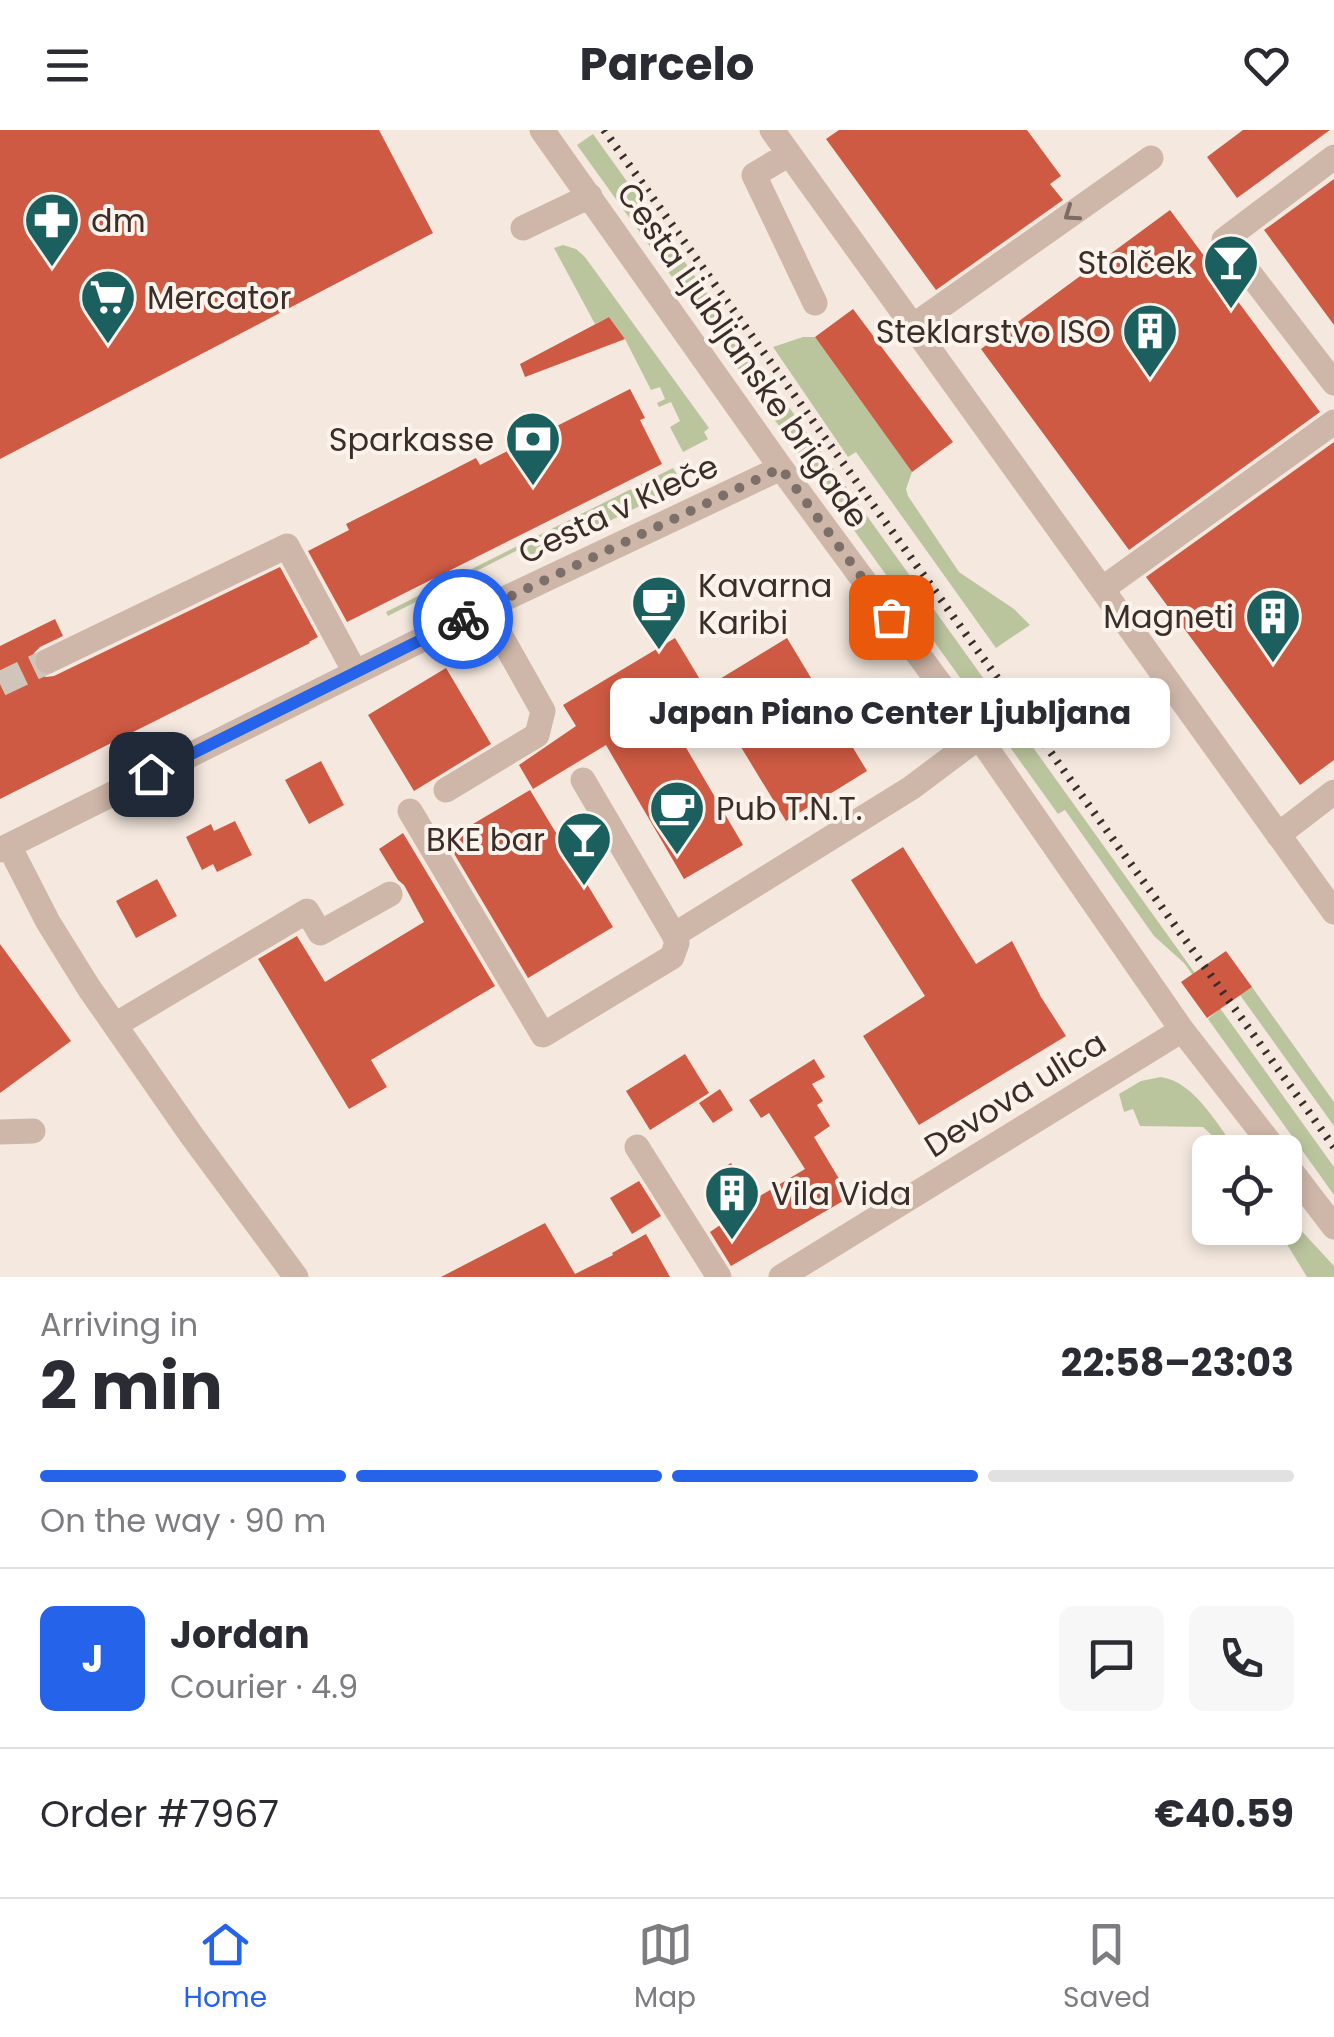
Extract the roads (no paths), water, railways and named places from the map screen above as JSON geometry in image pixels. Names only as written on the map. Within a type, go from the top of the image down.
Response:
[{"type":"street","name":"Cesta Ljubljanske brigade","points":[[542,130],[781,468],[978,737],[1182,1030],[1264,1135]]},
{"type":"street","points":[[815,303],[754,176],[785,139],[913,326],[1334,912]]},
{"type":"street","points":[[913,326],[1151,158]]},
{"type":"street","points":[[1334,158],[1224,240],[1334,383]]},
{"type":"street","points":[[523,228],[590,196]]},
{"type":"street","points":[[1102,589],[1334,422]]},
{"type":"street","name":"Cesta v Kleče","points":[[5,848],[485,608],[781,468]]},
{"type":"street","points":[[48,661],[287,546],[355,672]]},
{"type":"street","points":[[446,790],[537,735],[543,710],[485,608]]},
{"type":"street","points":[[674,935],[912,788],[978,737]]},
{"type":"street","points":[[410,811],[543,1035],[672,957],[677,943],[583,780]]},
{"type":"street","points":[[1278,834],[1334,792]]},
{"type":"street","points":[[5,848],[114,1025],[296,1277]]},
{"type":"street","points":[[114,1025],[307,911],[320,933],[390,894]]},
{"type":"street","name":"Devova ulica","points":[[780,1277],[1182,1030]]},
{"type":"street","points":[[0,1132],[33,1131]]},
{"type":"street","points":[[638,1146],[719,1277]]},
{"type":"street","points":[[1302,1185],[1334,1227]]},
{"type":"tunnel","points":[[0,684],[48,661]]},
{"type":"railway","points":[[604,130],[1334,1147]]},
{"type":"place","name":"dm","points":[[52,269]]},
{"type":"place","name":"Stolček","points":[[1231,311]]},
{"type":"place","name":"Mercator","points":[[108,346]]},
{"type":"place","name":"Steklarstvo ISO","points":[[1150,380]]},
{"type":"place","name":"Sparkasse","points":[[533,488]]},
{"type":"place","name":"Japan Piano Center Ljubljana","points":[[891,617]]},
{"type":"place","name":"Kavarna Karibi","points":[[659,652]]},
{"type":"place","name":"Magneti","points":[[1273,665]]},
{"type":"place","name":"Pub T.N.T.","points":[[677,857]]},
{"type":"place","name":"BKE bar","points":[[584,888]]},
{"type":"place","name":"Vila Vida","points":[[732,1242]]}]
